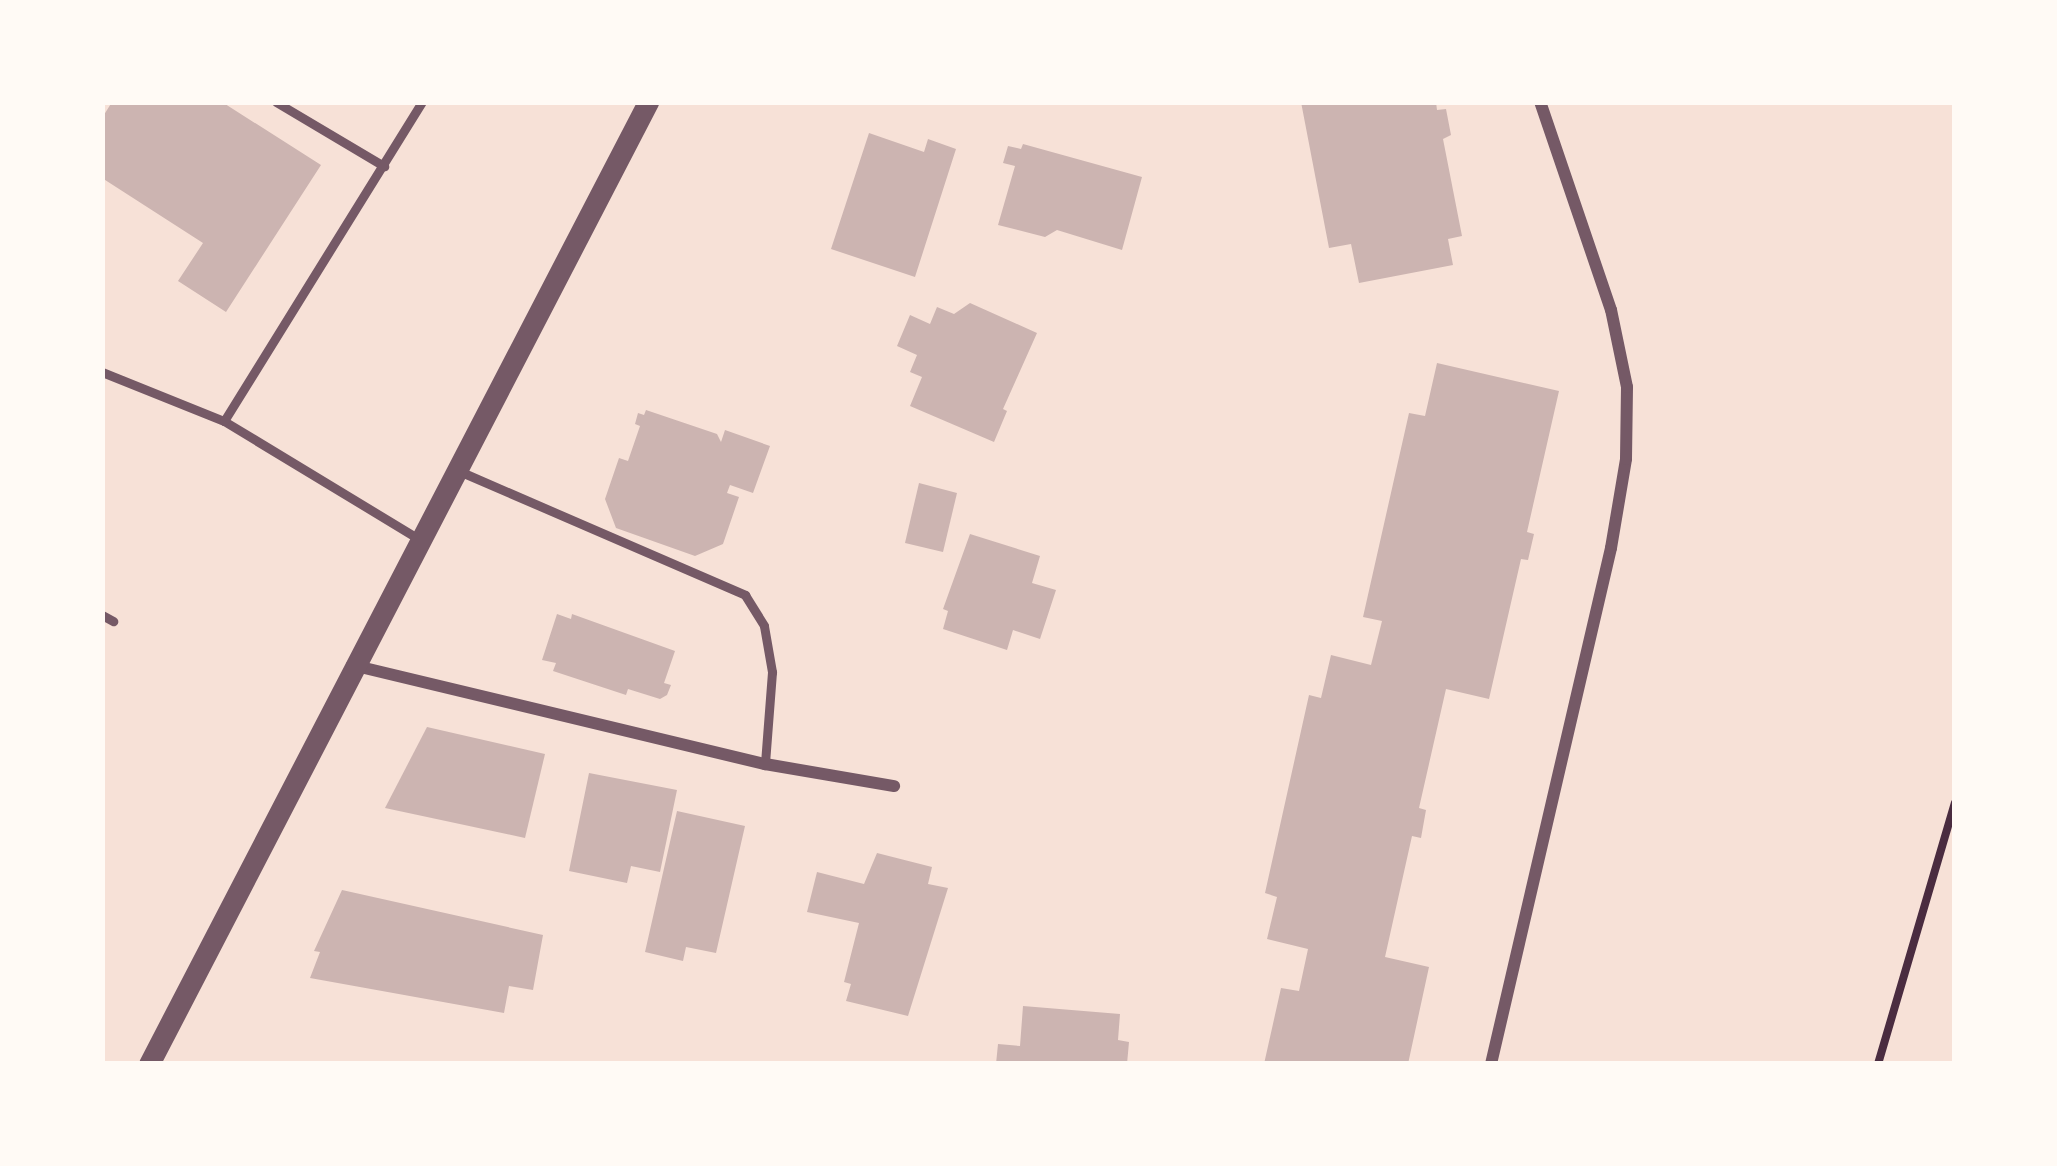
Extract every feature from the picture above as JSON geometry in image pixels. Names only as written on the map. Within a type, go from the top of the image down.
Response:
[{"type":"street","points":[[148,1064],[351,664],[648,102]]},
{"type":"street","points":[[1491,1064],[1611,548],[1626,459],[1627,386],[1611,310],[1540,102]]},
{"type":"street","points":[[351,664],[765,764],[894,786]]},
{"type":"lane","points":[[276,102],[384,166]]},
{"type":"lane","points":[[224,421],[422,102]]},
{"type":"lane","points":[[102,372],[224,421],[418,538]]},
{"type":"lane","points":[[454,469],[745,595],[764,626],[772,672],[765,764]]},
{"type":"path","points":[[1878,1064],[1955,803]]},
{"type":"building","points":[[112,102],[222,102],[321,165],[226,312],[178,281],[203,243],[102,178],[102,118]]},
{"type":"building","points":[[1301,102],[1436,102],[1437,110],[1446,109],[1451,135],[1443,139],[1462,236],[1448,239],[1453,265],[1359,283],[1351,244],[1329,248]]},
{"type":"building","points":[[869,133],[924,152],[928,139],[956,149],[915,277],[831,249]]},
{"type":"building","points":[[1023,144],[1142,177],[1122,250],[1057,230],[1045,237],[998,225],[1015,166],[1003,163],[1008,146],[1021,149]]},
{"type":"building","points":[[970,303],[1037,333],[1003,409],[1007,411],[994,442],[910,406],[922,377],[910,372],[917,355],[897,346],[910,315],[930,324],[937,307],[954,314]]},
{"type":"building","points":[[1437,363],[1559,391],[1527,532],[1534,534],[1528,560],[1521,559],[1489,699],[1446,689],[1419,808],[1426,810],[1421,838],[1412,836],[1385,957],[1429,967],[1408,1064],[1264,1064],[1281,988],[1299,991],[1308,949],[1267,939],[1277,897],[1265,893],[1309,695],[1321,698],[1331,655],[1371,665],[1382,621],[1363,617],[1409,413],[1425,416]]},
{"type":"building","points":[[646,410],[717,434],[721,442],[725,430],[770,446],[753,493],[730,485],[727,493],[739,497],[723,544],[695,556],[616,528],[605,499],[619,458],[628,461],[640,426],[635,424],[638,413],[644,415]]},
{"type":"building","points":[[919,483],[957,493],[943,552],[905,543]]},
{"type":"building","points":[[970,534],[1040,556],[1032,583],[1056,590],[1040,639],[1013,630],[1007,650],[943,629],[948,611],[943,609]]},
{"type":"building","points":[[557,614],[571,619],[572,614],[675,651],[664,683],[671,685],[667,695],[660,699],[628,689],[626,695],[553,671],[556,663],[542,660]]},
{"type":"building","points":[[427,727],[545,754],[525,838],[385,808]]},
{"type":"building","points":[[589,773],[677,790],[660,872],[631,866],[627,883],[569,871]]},
{"type":"building","points":[[677,811],[745,826],[716,953],[686,947],[683,961],[645,952]]},
{"type":"building","points":[[877,853],[932,867],[928,884],[948,888],[908,1016],[846,1001],[851,984],[844,982],[859,923],[807,912],[817,872],[864,884]]},
{"type":"building","points":[[342,890],[543,935],[533,990],[509,986],[504,1013],[310,978],[320,952],[314,951]]},
{"type":"building","points":[[1023,1006],[1120,1014],[1118,1040],[1129,1042],[1127,1064],[996,1064],[998,1044],[1020,1046]]}]
